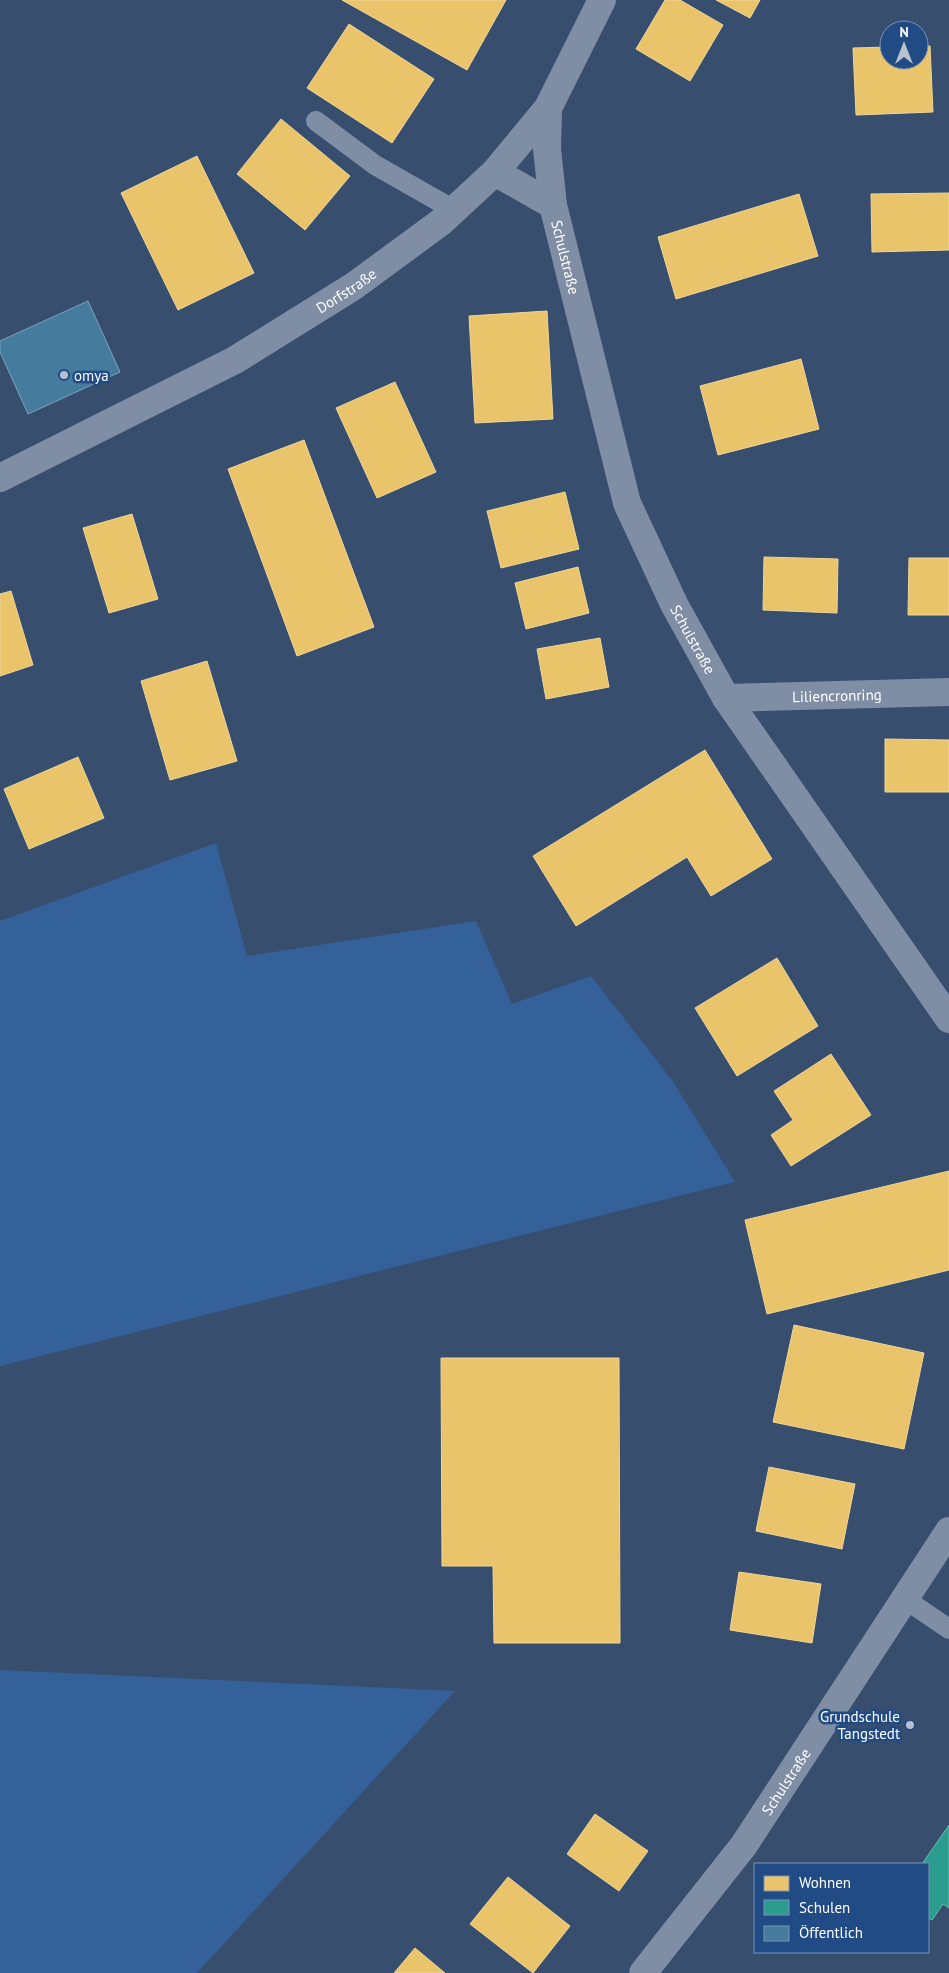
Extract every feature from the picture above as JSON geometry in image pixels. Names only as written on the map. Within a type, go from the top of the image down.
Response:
[{"type":"street","name":"Dorfstraße","points":[[0,478],[235,360],[354,286],[454,210],[495,172],[548,108],[602,0]]},
{"type":"street","name":"Schulstraße","points":[[548,108],[547,149],[553,205],[627,503],[674,604],[726,698],[949,1019]]},
{"type":"street","name":"Schulstraße","points":[[495,172],[553,205]]},
{"type":"street","name":"Liliencronring","points":[[726,698],[949,692]]},
{"type":"street","name":"Schulstraße","points":[[643,1973],[744,1844],[949,1531]]},
{"type":"lane","points":[[316,121],[375,165],[454,210]]},
{"type":"lane","points":[[905,1599],[949,1628]]},
{"type":"shaded area","points":[[216,843],[247,956],[476,921],[512,1004],[591,976],[672,1080],[735,1182],[0,1366],[0,921]]},
{"type":"shaded area","points":[[0,1670],[455,1691],[197,1973],[0,1973]]},
{"type":"building: Wohnen","points":[[342,0],[506,0],[467,70]]},
{"type":"building: Wohnen","points":[[665,0],[680,0],[723,25],[690,81],[636,49]]},
{"type":"building: Wohnen","points":[[716,0],[760,0],[750,18]]},
{"type":"building: Wohnen","points":[[349,24],[434,79],[392,143],[307,88]]},
{"type":"building: Wohnen","points":[[930,46],[933,112],[856,115],[853,48],[879,47],[879,70],[929,70]]},
{"type":"building: Wohnen","points":[[281,119],[350,176],[305,230],[237,174]]},
{"type":"building: Wohnen","points":[[197,156],[254,273],[178,310],[121,193]]},
{"type":"building: Wohnen","points":[[949,193],[949,250],[872,252],[871,194]]},
{"type":"building: Wohnen","points":[[799,194],[818,256],[676,299],[658,237]]},
{"type":"building: Wohnen","points":[[547,311],[553,419],[475,423],[469,316]]},
{"type":"building: Wohnen","points":[[801,359],[819,429],[718,455],[700,386]]},
{"type":"building: Wohnen","points":[[395,382],[436,472],[377,498],[336,408]]},
{"type":"building: Wohnen","points":[[304,440],[374,627],[297,656],[228,469]]},
{"type":"building: Wohnen","points":[[565,492],[579,549],[501,568],[487,511]]},
{"type":"building: Wohnen","points":[[132,514],[158,599],[109,613],[83,528]]},
{"type":"building: Wohnen","points":[[764,557],[838,559],[837,613],[763,610]]},
{"type":"building: Wohnen","points":[[909,558],[949,558],[949,615],[908,615]]},
{"type":"building: Wohnen","points":[[578,567],[589,613],[526,629],[515,583]]},
{"type":"building: Wohnen","points":[[11,591],[33,665],[0,676],[0,594]]},
{"type":"building: Wohnen","points":[[600,638],[609,687],[546,699],[537,649]]},
{"type":"building: Wohnen","points":[[207,661],[237,761],[170,780],[141,681]]},
{"type":"building: Wohnen","points":[[885,739],[949,740],[949,792],[885,792]]},
{"type":"building: Wohnen","points":[[705,750],[772,859],[711,896],[687,857],[576,926],[533,856]]},
{"type":"building: Wohnen","points":[[78,757],[104,818],[29,849],[4,789]]},
{"type":"building: Wohnen","points":[[777,958],[818,1026],[737,1076],[695,1008]]},
{"type":"building: Wohnen","points":[[831,1054],[871,1115],[791,1166],[771,1135],[793,1120],[774,1091]]},
{"type":"building: Wohnen","points":[[949,1171],[949,1270],[767,1314],[745,1220]]},
{"type":"building: Wohnen","points":[[794,1325],[924,1353],[904,1449],[773,1422]]},
{"type":"building: Wohnen","points":[[441,1358],[619,1358],[620,1643],[494,1643],[493,1566],[442,1566]]},
{"type":"building: Wohnen","points":[[769,1467],[855,1484],[842,1549],[756,1531]]},
{"type":"building: Wohnen","points":[[739,1572],[821,1584],[812,1643],[730,1630]]},
{"type":"building: Wohnen","points":[[595,1814],[648,1851],[619,1891],[567,1854]]},
{"type":"building: Wohnen","points":[[508,1877],[570,1926],[533,1973],[470,1924]]},
{"type":"building: Wohnen","points":[[415,1948],[445,1973],[394,1973]]},
{"type":"building: Schulen","points":[[949,1825],[949,1908],[943,1904],[932,1920],[929,1918],[929,1863],[923,1863]]},
{"type":"building: Öffentlich","points":[[88,301],[120,372],[28,414],[0,352],[0,341]]},
{"type":"place","name":"omya","points":[[64,375]]},
{"type":"place","name":"Grundschule Tangstedt","points":[[910,1725]]}]
